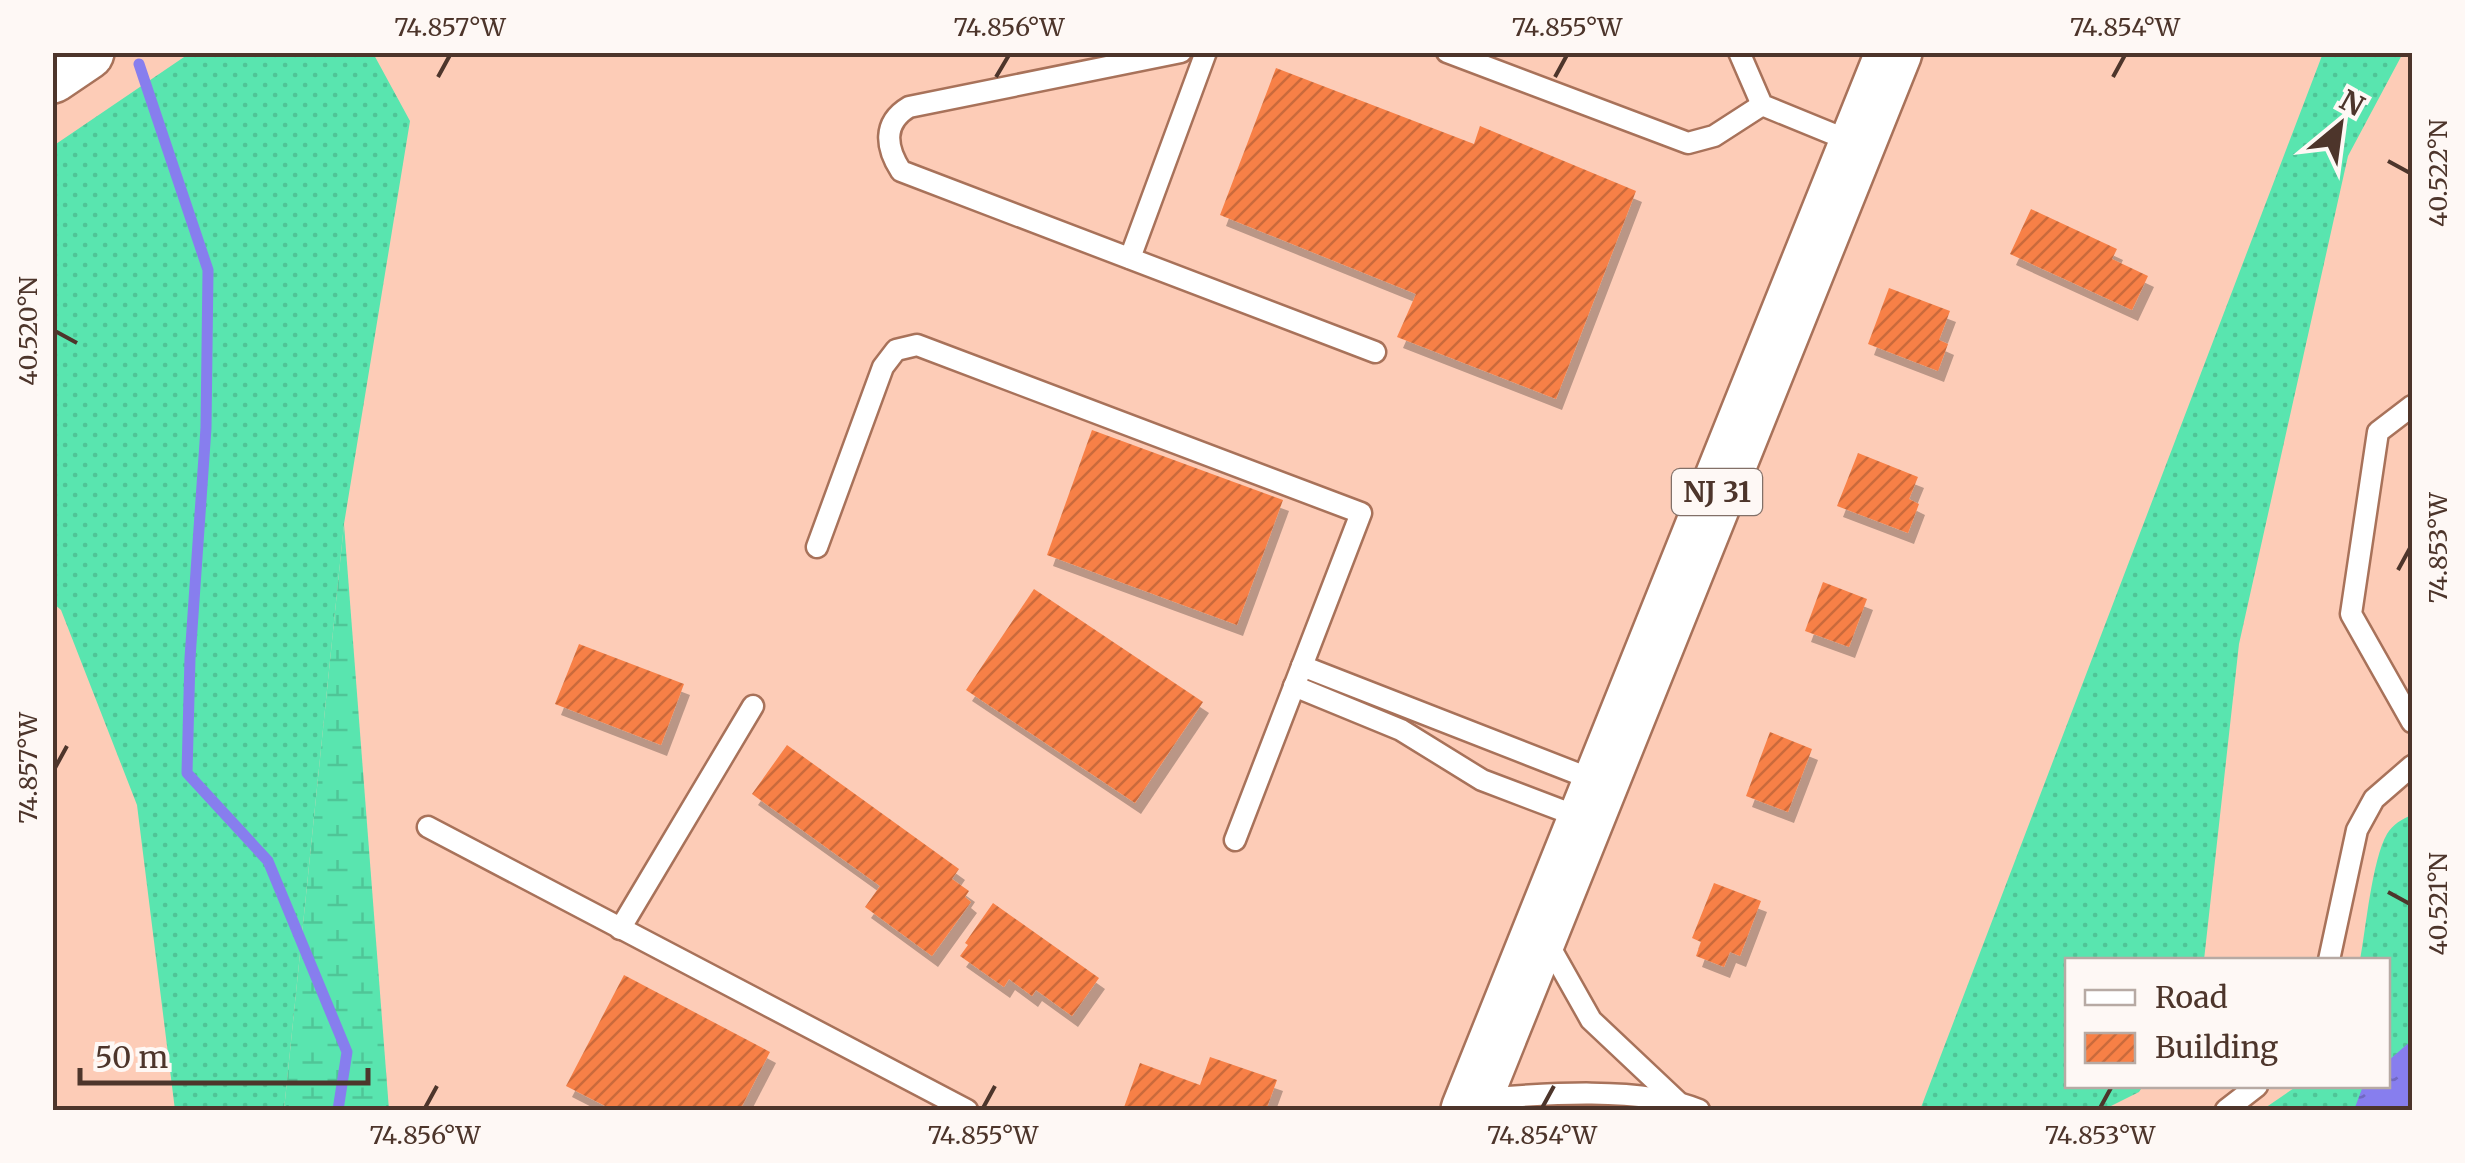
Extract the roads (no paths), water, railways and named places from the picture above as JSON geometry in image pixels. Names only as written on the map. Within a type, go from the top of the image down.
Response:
[{"type":"main road","points":[[52,75],[86,52]]},
{"type":"main road","name":"NJ 31","points":[[1471,1105],[1894,52]]},
{"type":"lane","points":[[1181,52],[909,107],[897,114],[888,134],[890,154],[901,171],[1375,352]]},
{"type":"lane","points":[[1130,258],[1206,52]]},
{"type":"lane","points":[[1447,52],[1688,143],[1714,136],[1762,105]]},
{"type":"lane","points":[[1739,52],[1762,105],[1857,144]]},
{"type":"lane","points":[[817,547],[883,367],[896,350],[917,345],[1361,513],[1235,840]]},
{"type":"lane","points":[[2412,406],[2378,432],[2351,614],[2412,722]]},
{"type":"lane","points":[[1302,666],[1593,801]]},
{"type":"lane","points":[[1294,686],[1402,730],[1482,780],[1593,801]]},
{"type":"lane","points":[[620,929],[752,706]]},
{"type":"lane","points":[[2329,958],[2357,830],[2374,798],[2412,766]]},
{"type":"lane","points":[[428,827],[968,1110]]},
{"type":"lane","points":[[1542,933],[1591,1020],[1677,1101]]},
{"type":"lane","points":[[2226,1110],[2254,1088]]},
{"type":"lane","points":[[1471,1105],[1556,1093],[1677,1101],[1699,1110]]},
{"type":"water","points":[[2412,1040],[2412,1110],[2354,1110],[2362,1088],[2390,1088],[2390,1059]]},
{"type":"waterway","points":[[139,64],[208,270],[206,428],[190,658],[187,773],[268,861],[347,1052],[338,1110]]}]
